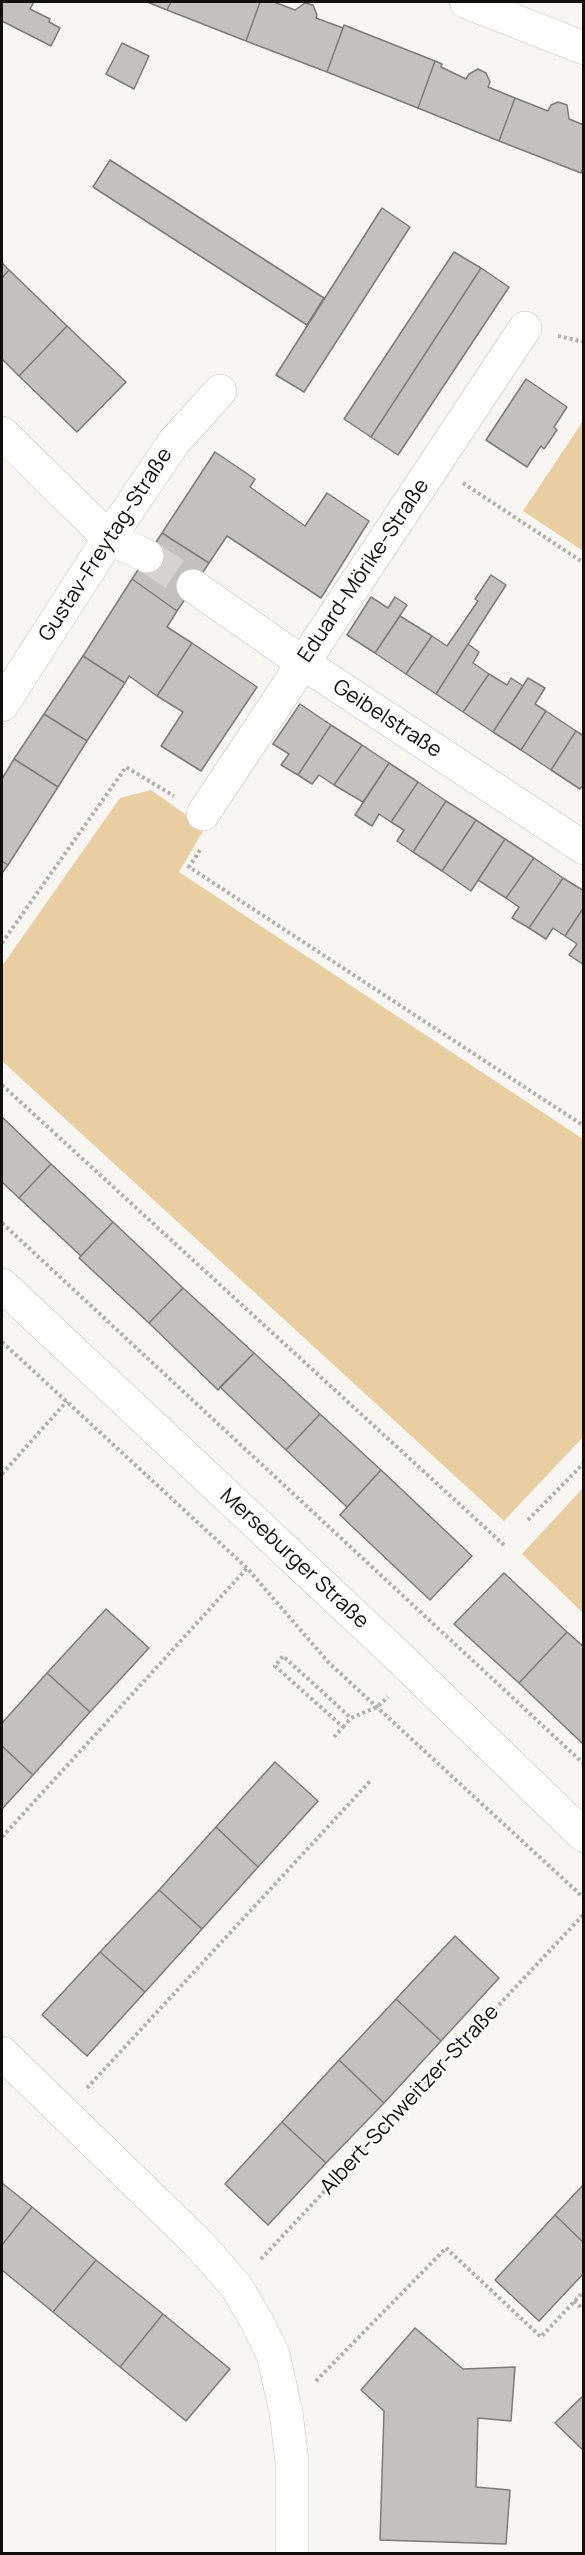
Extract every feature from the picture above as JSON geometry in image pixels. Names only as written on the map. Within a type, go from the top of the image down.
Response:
[{"type":"street","points":[[466,2],[584,48]]},
{"type":"street","name":"Eduard-Mörike-Straße","points":[[203,814],[525,328]]},
{"type":"street","name":"Gustav-Freytag-Straße","points":[[2,705],[109,538],[174,442],[220,391]]},
{"type":"street","points":[[2,433],[109,538],[147,556]]},
{"type":"street","name":"Geibelstraße","points":[[193,586],[303,663],[584,848]]},
{"type":"street","name":"Merseburger Straße","points":[[2,1285],[416,1673],[584,1836]]},
{"type":"street","points":[[2,2053],[199,2244],[236,2286],[273,2354],[286,2412],[292,2463],[292,2553]]},
{"type":"path","points":[[435,464],[584,563]]},
{"type":"path","points":[[2,943],[126,767],[203,814],[213,827],[189,867],[584,1126]]},
{"type":"path","points":[[2,1084],[504,1545]]},
{"type":"path","points":[[2,1223],[584,1764]]},
{"type":"path","points":[[2,1342],[247,1568],[329,1663],[584,1898]]},
{"type":"path","points":[[2,1474],[93,1371]]},
{"type":"path","points":[[528,1520],[584,1463]]},
{"type":"path","points":[[2,1837],[240,1576]]},
{"type":"path","points":[[343,1727],[275,1666],[283,1656],[351,1718]]},
{"type":"path","points":[[334,1737],[351,1718],[377,1707],[416,1673]]},
{"type":"path","points":[[64,2114],[371,1780]]},
{"type":"path","name":"Albert-Schweitzer-Straße","points":[[236,2286],[584,1914]]},
{"type":"path","points":[[286,2412],[446,2248],[541,2337],[584,2291]]},
{"type":"path","points":[[574,2301],[584,2310]]},
{"type":"shaded area","points":[[583,421],[583,551],[523,511]]},
{"type":"shaded area","points":[[151,790],[205,828],[179,872],[583,1139],[583,1437],[504,1521],[2,1061],[2,966],[120,798]]},
{"type":"shaded area","points":[[583,1488],[583,1613],[522,1554]]},
{"type":"building","points":[[2,2],[34,2],[30,9],[50,19],[49,22],[60,28],[51,46],[2,21]]},
{"type":"building","points":[[147,2],[171,2],[167,10]]},
{"type":"building","points":[[171,2],[260,2],[246,41],[167,10]]},
{"type":"building","points":[[260,2],[274,2],[295,10],[305,3],[313,5],[316,18],[343,28],[327,72],[246,41]]},
{"type":"building","points":[[344,25],[435,61],[418,108],[327,72]]},
{"type":"building","points":[[122,43],[149,56],[134,89],[106,74]]},
{"type":"building","points":[[435,61],[442,64],[441,67],[466,79],[469,74],[478,69],[486,73],[490,82],[488,87],[515,98],[499,141],[418,108]]},
{"type":"building","points":[[515,98],[548,111],[551,105],[558,102],[567,105],[569,119],[584,125],[584,166],[581,173],[499,141]]},
{"type":"building","points":[[110,160],[324,298],[307,325],[93,187]]},
{"type":"building","points":[[382,208],[410,227],[304,392],[276,375]]},
{"type":"building","points":[[454,252],[481,268],[371,437],[344,419]]},
{"type":"building","points":[[2,263],[9,270],[2,278]]},
{"type":"building","points":[[481,268],[509,287],[398,455],[371,437]]},
{"type":"building","points":[[9,270],[67,326],[19,376],[2,359],[2,278]]},
{"type":"building","points":[[67,326],[126,382],[77,432],[19,376]]},
{"type":"building","points":[[526,379],[567,407],[554,427],[557,430],[544,449],[541,446],[527,467],[486,440]]},
{"type":"building","points":[[215,452],[255,479],[250,487],[305,526],[327,493],[369,521],[321,598],[227,536],[209,563],[162,533]]},
{"type":"building","points":[[162,533],[209,563],[177,611],[132,579]]},
{"type":"building","points":[[491,575],[506,585],[436,694],[406,674],[432,636],[447,646],[478,601],[475,599]]},
{"type":"building","points":[[132,579],[177,611],[167,627],[192,643],[157,696],[129,676],[125,683],[83,656]]},
{"type":"building","points":[[371,597],[388,608],[395,597],[407,605],[375,653],[347,635]]},
{"type":"building","points":[[400,616],[432,636],[406,674],[375,653]]},
{"type":"building","points":[[192,643],[257,687],[201,771],[161,746],[183,712],[157,696]]},
{"type":"building","points":[[468,644],[479,652],[473,663],[489,674],[463,712],[436,694]]},
{"type":"building","points":[[83,656],[125,683],[87,741],[44,714]]},
{"type":"building","points":[[489,674],[507,685],[511,678],[523,686],[493,732],[463,712]]},
{"type":"building","points":[[528,678],[545,688],[535,704],[546,711],[521,750],[493,732]]},
{"type":"building","points":[[300,704],[331,725],[298,775],[281,765],[289,754],[273,744]]},
{"type":"building","points":[[546,711],[576,731],[551,770],[521,750]]},
{"type":"building","points":[[44,714],[87,741],[58,787],[14,759]]},
{"type":"building","points":[[331,725],[362,745],[334,785],[319,775],[312,784],[298,775]]},
{"type":"building","points":[[576,731],[584,736],[584,784],[580,789],[551,770]]},
{"type":"building","points":[[362,745],[389,763],[363,802],[334,785]]},
{"type":"building","points":[[14,759],[58,787],[8,865],[2,861],[2,779]]},
{"type":"building","points":[[389,763],[418,782],[391,822],[379,814],[372,826],[355,815]]},
{"type":"building","points":[[418,782],[446,801],[413,852],[397,841],[404,830],[391,822]]},
{"type":"building","points":[[446,801],[476,820],[442,871],[413,852]]},
{"type":"building","points":[[476,820],[505,839],[471,891],[442,871]]},
{"type":"building","points":[[505,839],[534,858],[506,898],[478,880]]},
{"type":"building","points":[[534,858],[563,878],[529,928],[512,918],[519,907],[506,898]]},
{"type":"building","points":[[2,861],[8,865],[2,873]]},
{"type":"building","points":[[563,878],[584,891],[584,907],[565,936],[553,928],[546,939],[529,928]]},
{"type":"building","points":[[584,907],[584,965],[569,955],[577,944],[565,936]]},
{"type":"building","points":[[2,1117],[51,1164],[19,1198],[2,1182]]},
{"type":"building","points":[[51,1164],[113,1222],[81,1256],[19,1198]]},
{"type":"building","points":[[113,1222],[183,1288],[149,1323],[79,1258]]},
{"type":"building","points":[[183,1288],[254,1353],[218,1390],[149,1323]]},
{"type":"building","points":[[254,1353],[320,1414],[286,1450],[220,1387]]},
{"type":"building","points":[[320,1414],[381,1470],[347,1507],[286,1450]]},
{"type":"building","points":[[381,1470],[472,1556],[430,1600],[340,1515]]},
{"type":"building","points":[[504,1573],[567,1632],[519,1683],[454,1624]]},
{"type":"building","points":[[106,1609],[149,1648],[90,1712],[47,1673]]},
{"type":"building","points":[[567,1632],[584,1647],[584,1741],[582,1743],[519,1683]]},
{"type":"building","points":[[47,1673],[90,1712],[33,1775],[2,1746],[2,1723]]},
{"type":"building","points":[[2,1746],[33,1775],[2,1809]]},
{"type":"building","points":[[275,1762],[318,1801],[258,1867],[216,1827]]},
{"type":"building","points":[[216,1827],[258,1867],[202,1929],[159,1890]]},
{"type":"building","points":[[159,1890],[202,1929],[145,1992],[100,1952]]},
{"type":"building","points":[[455,1936],[499,1978],[441,2041],[396,1999]]},
{"type":"building","points":[[100,1952],[145,1992],[87,2056],[42,2015]]},
{"type":"building","points":[[396,1999],[441,2041],[384,2103],[339,2060]]},
{"type":"building","points":[[339,2060],[384,2103],[326,2163],[282,2122]]},
{"type":"building","points":[[282,2122],[326,2163],[268,2225],[225,2184]]},
{"type":"building","points":[[2,2183],[32,2207],[2,2245]]},
{"type":"building","points":[[584,2184],[584,2243],[555,2215]]},
{"type":"building","points":[[32,2207],[96,2260],[53,2312],[2,2270],[2,2245]]},
{"type":"building","points":[[555,2215],[584,2243],[584,2273],[539,2321],[495,2280]]},
{"type":"building","points":[[96,2260],[163,2314],[120,2367],[53,2312]]},
{"type":"building","points":[[163,2314],[230,2369],[186,2421],[120,2367]]},
{"type":"building","points":[[415,2328],[463,2369],[515,2367],[511,2421],[478,2418],[476,2487],[510,2490],[506,2544],[380,2540],[384,2411],[361,2390]]},
{"type":"building","points":[[584,2395],[584,2451],[555,2423]]},
{"type":"tunnel","points":[[147,556],[193,586]]}]
